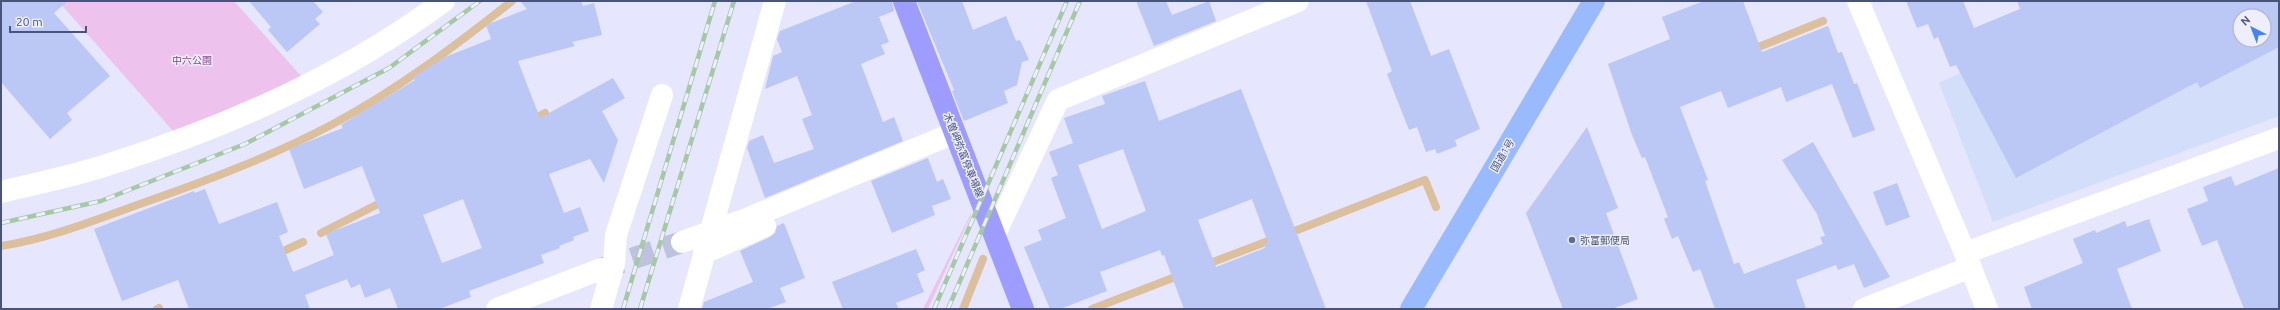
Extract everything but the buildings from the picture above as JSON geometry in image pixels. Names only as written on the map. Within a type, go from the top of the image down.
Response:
[{"type":"highway","name":"国道1号","points":[[1411,309],[1594,1]]},
{"type":"main road","name":"木曽岬弥富停車場線","points":[[904,1],[1023,309]]},
{"type":"street","points":[[1,192],[109,165],[193,135],[264,107],[352,62],[444,1]]},
{"type":"street","points":[[689,309],[775,1]]},
{"type":"street","points":[[994,234],[1058,100],[1298,1]]},
{"type":"street","points":[[1858,1],[1968,260],[1987,309]]},
{"type":"street","points":[[601,309],[614,264],[616,235],[662,95]]},
{"type":"street","points":[[682,242],[954,133]]},
{"type":"street","points":[[1864,309],[1968,260],[2279,138]]},
{"type":"street","points":[[705,249],[786,217],[817,189]]},
{"type":"street","points":[[497,309],[601,269]]},
{"type":"shaded area","points":[[2279,1],[2279,116],[1993,222],[1939,83],[2073,20]]},
{"type":"green space","name":"中六公園","points":[[58,1],[234,1],[302,77],[262,96],[174,132]]},
{"type":"green space","points":[[971,213],[928,309],[923,309]]},
{"type":"waterway","points":[[1,246],[53,234],[104,217],[236,168],[309,136],[357,111],[403,82],[447,51],[512,1]]},
{"type":"waterway","points":[[1751,50],[1823,21]]},
{"type":"waterway","points":[[531,121],[545,113]]},
{"type":"waterway","points":[[1287,234],[1425,180],[1436,207]]},
{"type":"waterway","points":[[321,233],[386,200]]},
{"type":"waterway","points":[[1205,265],[1276,238]]},
{"type":"waterway","points":[[275,255],[303,242]]},
{"type":"waterway","points":[[963,309],[983,259]]},
{"type":"waterway","points":[[1092,309],[1183,274]]},
{"type":"tunnel","points":[[601,269],[682,242]]},
{"type":"railway","points":[[1,223],[101,201],[245,144],[389,68],[480,1]]},
{"type":"railway","points":[[623,309],[715,1]]},
{"type":"railway","points":[[640,309],[734,1]]},
{"type":"railway","points":[[934,309],[1067,1]]},
{"type":"railway","points":[[948,309],[1080,1]]},
{"type":"place","name":"弥富郵便局","points":[[1572,240]]}]
